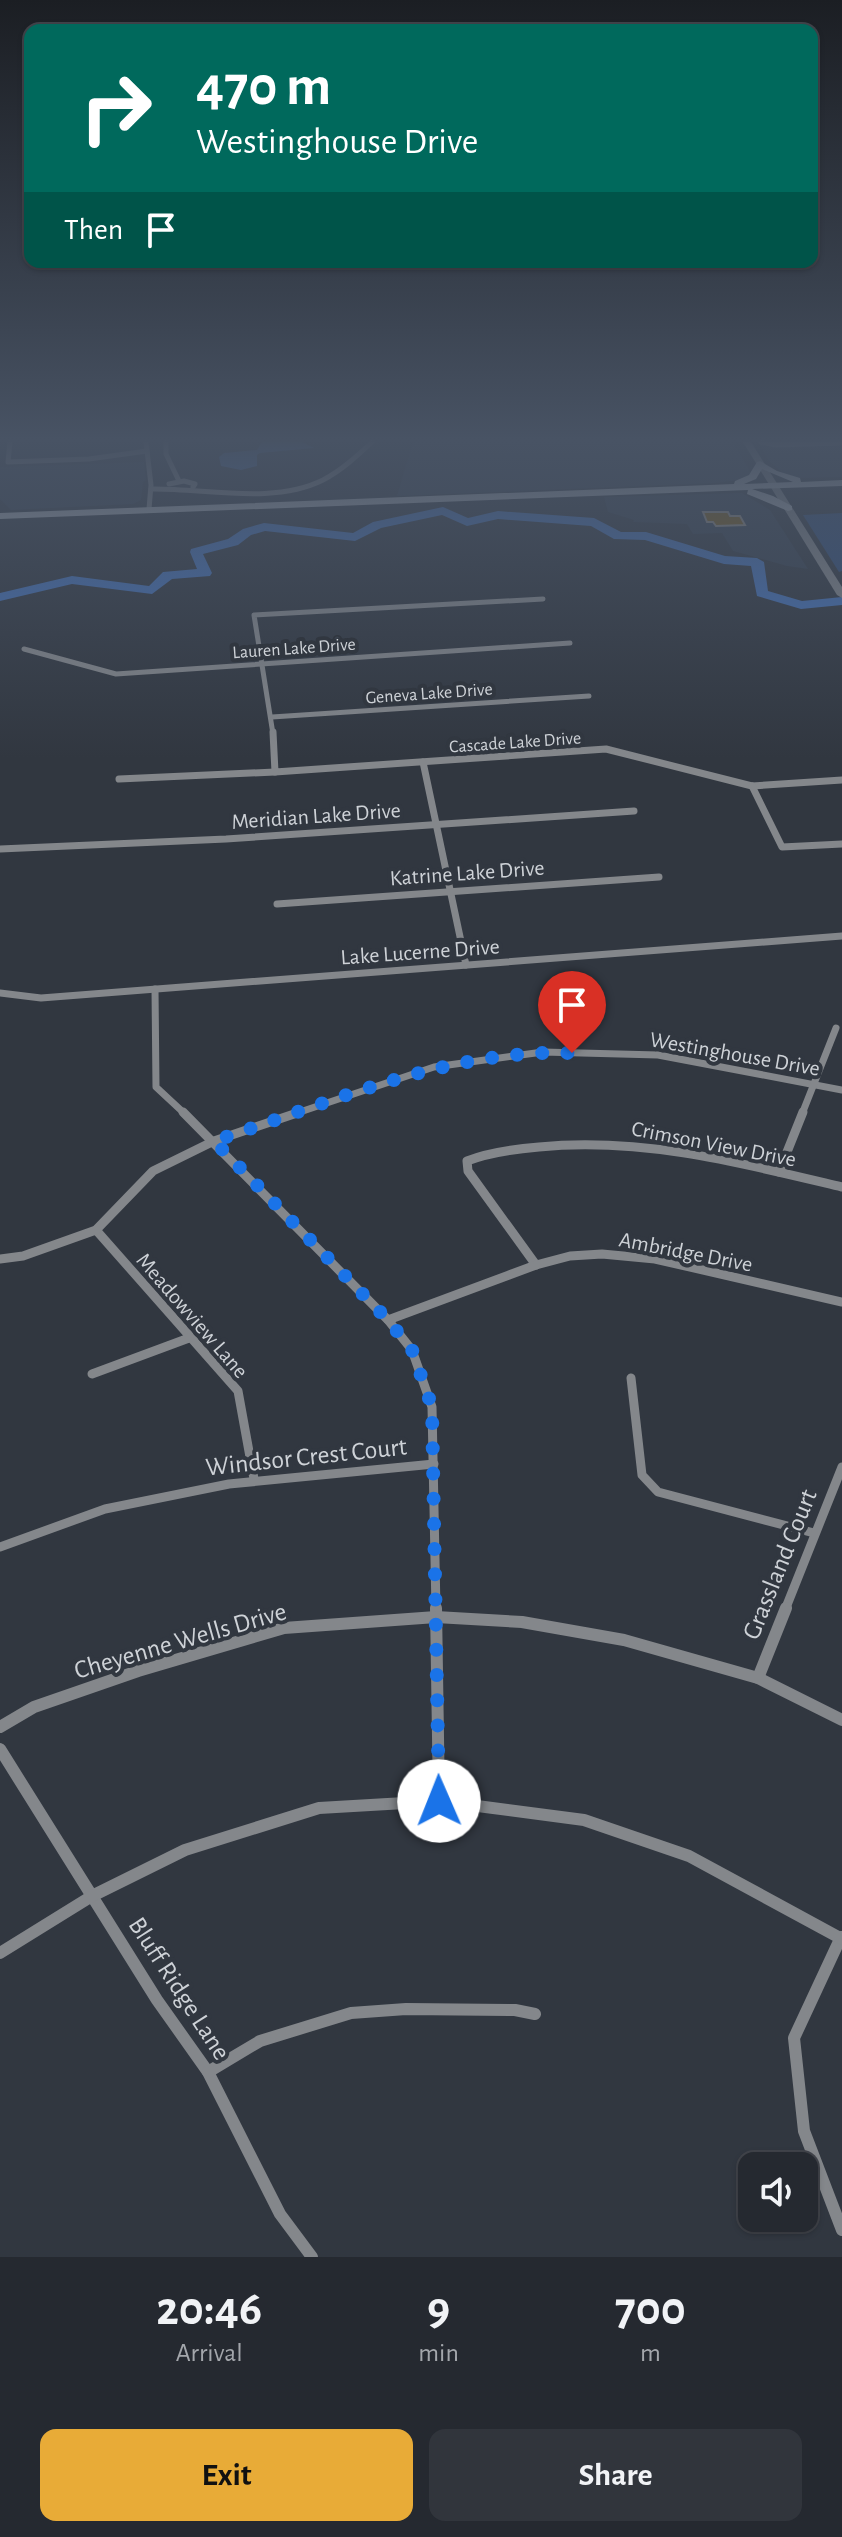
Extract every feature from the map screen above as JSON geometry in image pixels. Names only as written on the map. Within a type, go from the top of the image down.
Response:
[{"type":"street","points":[[812,547],[840,592]]},
{"type":"street","points":[[275,772],[272,717],[254,615],[543,599]]},
{"type":"street","name":"Lauren Lake Drive","points":[[24,649],[116,674],[570,643]]},
{"type":"street","name":"Geneva Lake Drive","points":[[272,717],[589,696]]},
{"type":"street","name":"Cascade Lake Drive","points":[[119,779],[275,772],[606,749],[752,786],[842,780]]},
{"type":"street","points":[[423,762],[466,965]]},
{"type":"street","points":[[752,786],[782,847],[842,844]]},
{"type":"street","name":"Meridian Lake Drive","points":[[0,849],[226,839],[634,811]]},
{"type":"street","name":"Katrine Lake Drive","points":[[277,904],[659,877]]},
{"type":"street","name":"Lake Lucerne Drive","points":[[0,993],[41,998],[842,936]]},
{"type":"street","points":[[155,989],[156,1087],[214,1141],[388,1320],[412,1350],[432,1407],[439,1801]]},
{"type":"street","points":[[779,1172],[836,1028]]},
{"type":"street","name":"Westinghouse Drive","points":[[0,1259],[23,1256],[96,1230],[153,1171],[214,1141],[434,1067],[543,1052],[658,1055],[842,1090]]},
{"type":"street","name":"Crimson View Drive","points":[[536,1265],[468,1171],[467,1161],[508,1150],[597,1142],[679,1150],[842,1187]]},
{"type":"street","name":"Meadowview Lane","points":[[96,1230],[238,1391],[254,1479]]},
{"type":"street","name":"Ambridge Drive","points":[[388,1320],[536,1265],[577,1255],[636,1256],[842,1302]]},
{"type":"street","points":[[92,1374],[189,1338]]},
{"type":"street","points":[[631,1378],[642,1475],[658,1492],[814,1533]]},
{"type":"street","name":"Windsor Crest Court","points":[[0,1547],[105,1509],[254,1479],[434,1464]]},
{"type":"street","name":"Grassland Court","points":[[758,1678],[842,1467]]},
{"type":"street","name":"Cheyenne Wells Drive","points":[[0,1727],[49,1702],[284,1628],[436,1617],[522,1622],[624,1640],[758,1678],[842,1720]]},
{"type":"street","name":"Bluff Ridge Lane","points":[[0,1749],[157,2000],[208,2072],[280,2214],[312,2257]]},
{"type":"street","points":[[0,1953],[92,1896],[185,1850],[319,1808],[439,1801],[584,1820],[689,1856],[841,1938],[794,2038],[804,2131],[842,2230]]},
{"type":"street","points":[[208,2072],[260,2041],[351,2013],[406,2009],[515,2010],[535,2014]]},
{"type":"shaded area","points":[[731,547],[794,547],[808,569],[787,566],[733,551]]},
{"type":"shaded area","points":[[823,547],[842,547],[842,571],[839,572]]},
{"type":"waterway","points":[[0,597],[72,580],[152,590],[168,575],[205,573],[196,552],[213,547]]},
{"type":"waterway","points":[[683,547],[724,560],[757,562],[762,593],[801,605],[842,601]]},
{"type":"route","points":[[439,1801],[432,1407],[412,1350],[388,1320],[214,1141],[434,1067],[543,1052],[572,1053]]}]
